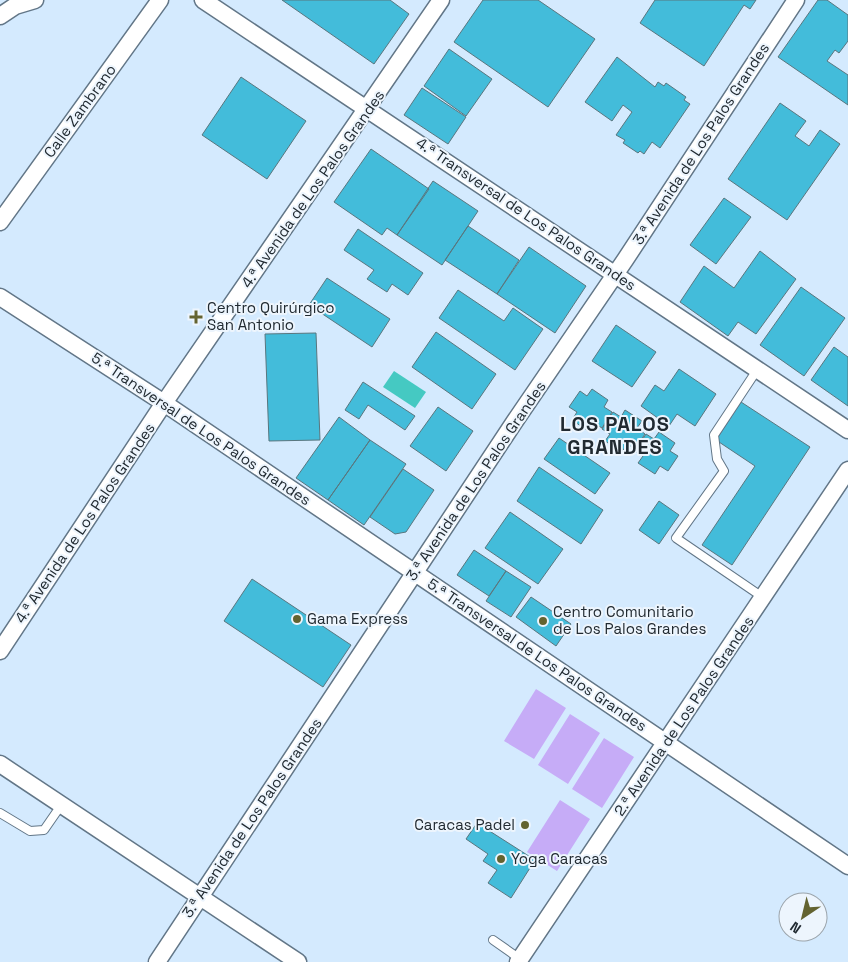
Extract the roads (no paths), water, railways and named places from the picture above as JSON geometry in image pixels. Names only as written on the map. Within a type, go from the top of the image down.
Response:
[{"type":"street","points":[[0,16],[16,6],[35,0]]},
{"type":"street","name":"Calle Zambrano","points":[[0,222],[160,0]]},
{"type":"street","name":"4.ª Transversal de Los Palos Grandes","points":[[203,0],[368,108],[848,430]]},
{"type":"street","name":"4.ª Avenida de Los Palos Grandes","points":[[0,651],[164,403],[441,0]]},
{"type":"street","name":"3.ª Avenida de Los Palos Grandes","points":[[157,962],[796,0]]},
{"type":"street","name":"5.ª Transversal de Los Palos Grandes","points":[[0,296],[164,403],[848,866]]},
{"type":"street","name":"2.ª Avenida de Los Palos Grandes","points":[[519,960],[764,598],[848,470]]},
{"type":"street","points":[[0,764],[298,962]]},
{"type":"lane","points":[[757,370],[714,435],[717,459],[724,471],[676,538],[764,598]]},
{"type":"lane","points":[[0,813],[30,831],[44,830],[62,804]]},
{"type":"lane","points":[[493,940],[519,960]]},
{"type":"place","name":"Centro Quirúrgico San Antonio","points":[[196,317]]},
{"type":"place","name":"Gama Express","points":[[297,619]]},
{"type":"place","name":"Centro Comunitario de Los Palos Grandes","points":[[543,621]]},
{"type":"place","name":"Caracas Padel","points":[[525,825]]},
{"type":"place","name":"Yoga Caracas","points":[[501,859]]},
{"type":"district","name":"LOS PALOS GRANDES","points":[[615,436]]}]
